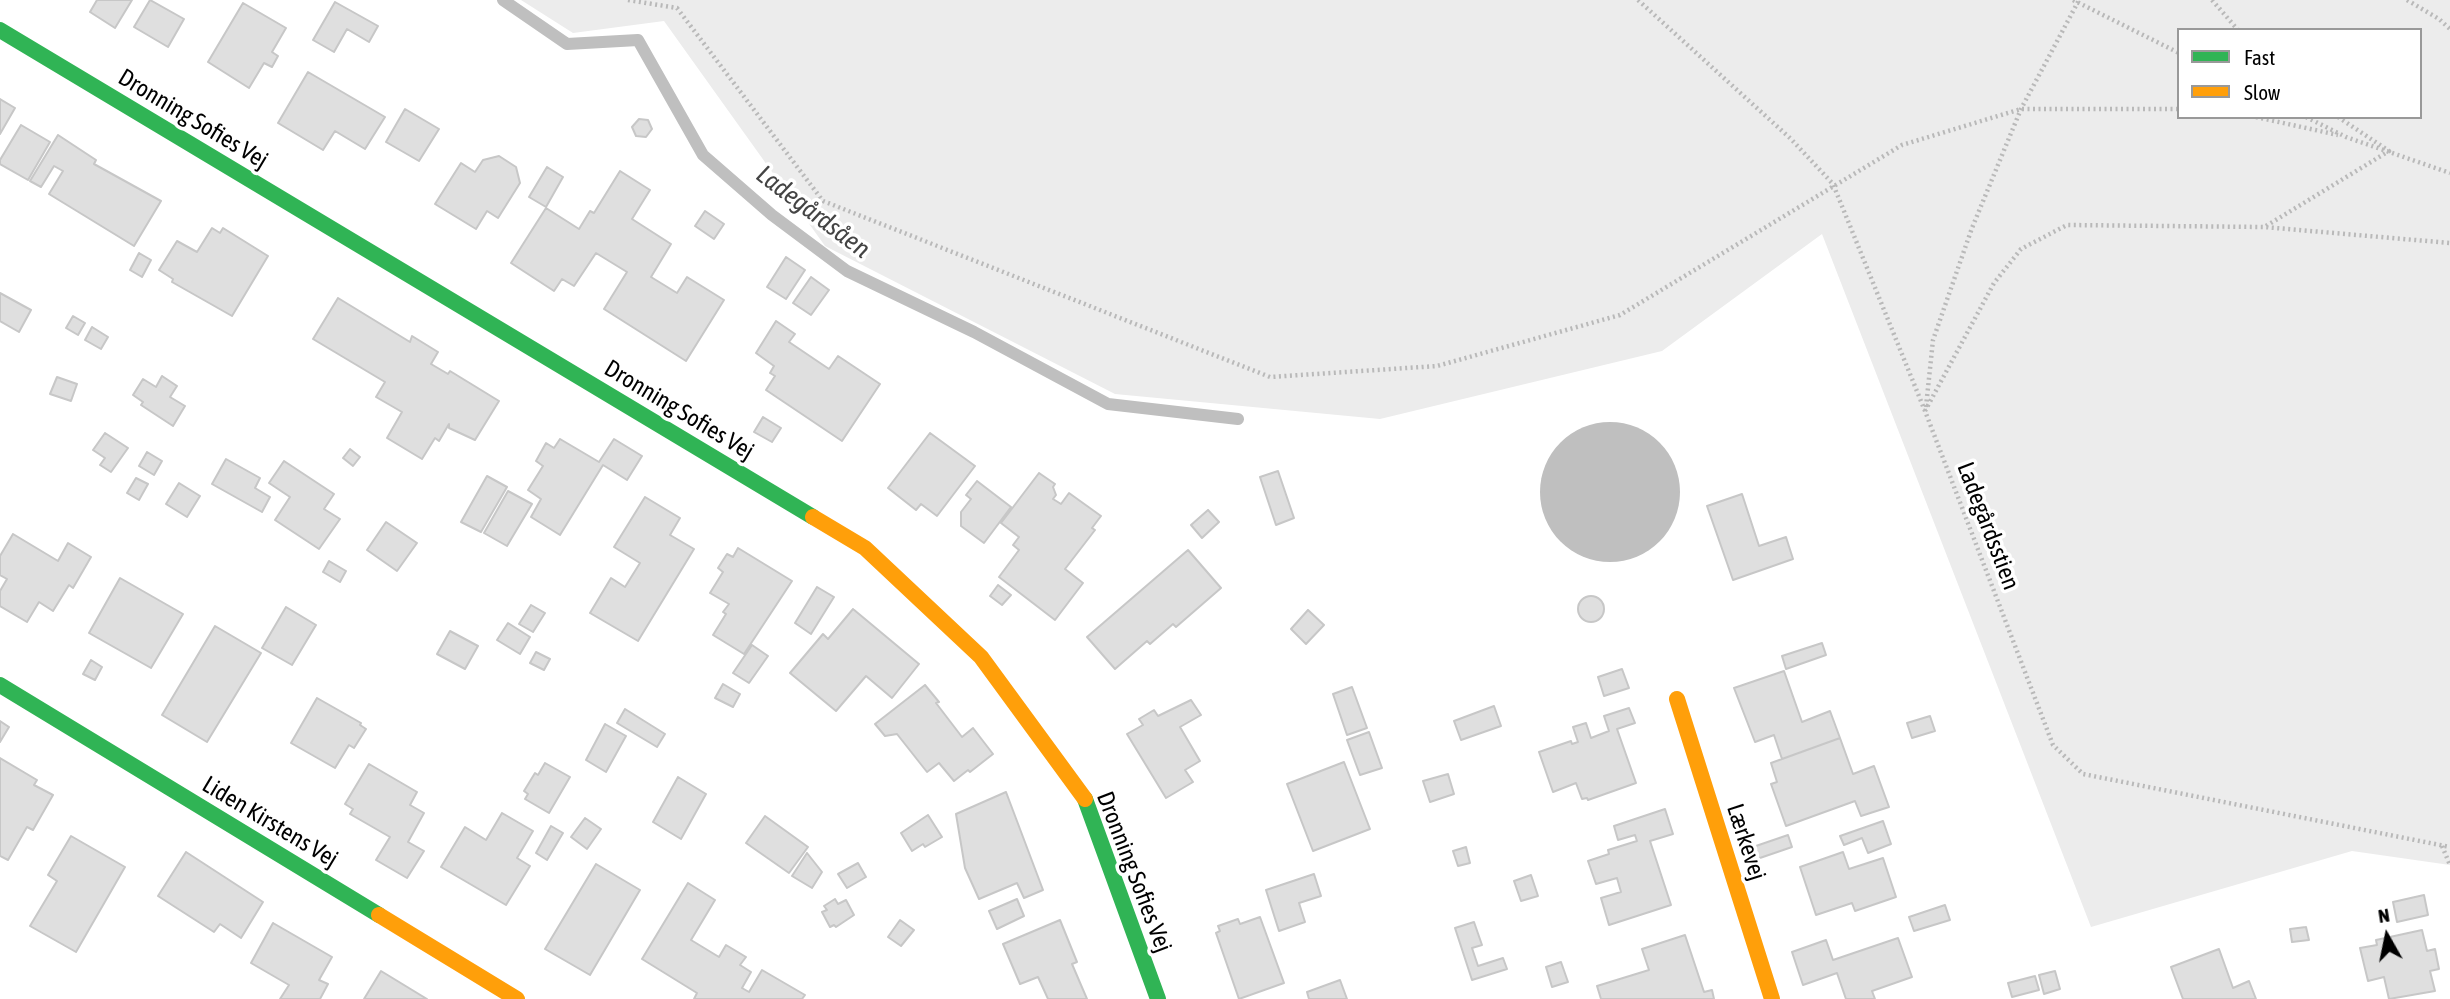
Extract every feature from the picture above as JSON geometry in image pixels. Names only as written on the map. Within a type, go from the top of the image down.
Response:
[{"type":"street","name":"Dronning Sofies Vej","points":[[0,30],[865,548],[981,657],[1088,803],[1158,999]]},
{"type":"street","name":"Liden Kirstens Vej","points":[[0,685],[517,999]]},
{"type":"street","name":"Lærkevej","points":[[1677,699],[1772,999]]},
{"type":"path","points":[[628,0],[677,8],[823,201],[1270,377],[1437,366],[1620,315],[1833,184],[1902,145],[2021,109],[2177,109]]},
{"type":"path","name":"Ladegårdsstien","points":[[1637,0],[1791,139],[1833,184],[1925,411],[2053,745],[2083,774],[2450,847]]},
{"type":"path","points":[[2212,0],[2236,28]]},
{"type":"path","points":[[2407,0],[2450,29]]},
{"type":"path","points":[[1925,411],[1933,340],[1972,228],[2021,109],[2076,1],[2177,52]]},
{"type":"path","points":[[2265,119],[2346,137],[2450,173]]},
{"type":"path","points":[[2310,119],[2346,137]]},
{"type":"path","points":[[2341,119],[2389,152]]},
{"type":"path","points":[[2264,227],[2389,152]]},
{"type":"path","points":[[1925,411],[1994,283],[2021,249],[2067,225],[2264,227],[2450,243]]},
{"type":"path","points":[[2442,846],[2450,865]]},
{"type":"shaded area","points":[[521,0],[2450,0],[2450,865],[2352,851],[2091,927],[1822,234],[1662,351],[1380,419],[1115,394],[825,246],[664,21],[573,33]]},
{"type":"shaded area","points":[[1610,422],[1637,427],[1659,443],[1675,465],[1680,492],[1675,519],[1659,541],[1637,557],[1610,562],[1583,557],[1561,541],[1545,519],[1540,492],[1545,465],[1561,443],[1583,427]]},
{"type":"building","points":[[97,0],[132,0],[115,28],[90,12]]},
{"type":"building","points":[[150,0],[184,19],[168,47],[134,27]]},
{"type":"building","points":[[335,2],[378,26],[369,42],[347,29],[334,52],[313,40]]},
{"type":"building","points":[[243,3],[286,28],[272,52],[278,56],[272,67],[264,63],[249,88],[208,62]]},
{"type":"building","points":[[308,72],[385,117],[365,149],[335,131],[323,150],[278,123]]},
{"type":"building","points":[[0,99],[15,108],[0,134]]},
{"type":"building","points":[[405,109],[439,129],[419,161],[386,142]]},
{"type":"building","points":[[639,119],[648,120],[652,129],[646,137],[636,136],[632,127]]},
{"type":"building","points":[[21,125],[50,142],[28,180],[0,164]]},
{"type":"building","points":[[58,135],[96,160],[94,164],[161,201],[134,246],[49,194],[63,171],[54,166],[41,187],[30,181]]},
{"type":"building","points":[[499,156],[516,167],[520,183],[498,218],[487,211],[476,229],[435,204],[461,163],[475,172],[483,160]]},
{"type":"building","points":[[547,167],[563,177],[546,207],[529,197]]},
{"type":"building","points":[[620,171],[650,190],[632,219],[671,244],[651,277],[677,293],[687,277],[724,300],[686,361],[604,309],[627,272],[596,253],[574,286],[562,279],[554,291],[511,263],[546,208],[579,229],[590,211],[594,213]]},
{"type":"building","points":[[705,211],[724,224],[714,239],[695,226]]},
{"type":"building","points":[[212,228],[220,233],[223,228],[268,256],[232,316],[172,282],[173,279],[159,270],[177,241],[197,252]]},
{"type":"building","points":[[139,253],[151,260],[142,277],[130,270]]},
{"type":"building","points":[[786,257],[805,270],[786,299],[767,287]]},
{"type":"building","points":[[811,277],[829,290],[811,315],[793,303]]},
{"type":"building","points":[[0,293],[31,310],[19,332],[0,321]]},
{"type":"building","points":[[338,298],[410,342],[412,336],[438,352],[431,364],[448,374],[450,371],[499,401],[475,440],[449,428],[449,424],[439,441],[435,438],[422,459],[387,438],[402,412],[376,397],[385,382],[313,339]]},
{"type":"building","points":[[73,316],[85,323],[78,335],[66,328]]},
{"type":"building","points":[[776,321],[795,334],[789,342],[829,369],[838,356],[880,384],[842,441],[766,390],[775,376],[770,373],[774,366],[756,353]]},
{"type":"building","points":[[92,327],[108,337],[101,349],[85,340]]},
{"type":"building","points":[[162,376],[177,386],[170,397],[185,406],[173,426],[141,405],[143,402],[133,395],[143,379],[156,387]]},
{"type":"building","points":[[57,377],[77,384],[71,401],[50,394]]},
{"type":"building","points":[[763,417],[781,428],[772,442],[754,432]]},
{"type":"building","points":[[105,433],[128,448],[111,472],[100,465],[105,458],[93,450]]},
{"type":"building","points":[[930,433],[975,466],[937,516],[921,504],[916,510],[888,488]]},
{"type":"building","points":[[560,439],[599,462],[614,439],[642,456],[627,480],[603,465],[560,535],[531,517],[541,499],[528,490],[543,466],[536,461],[546,443],[554,448]]},
{"type":"building","points":[[350,449],[360,457],[353,466],[343,458]]},
{"type":"building","points":[[147,452],[162,461],[154,475],[139,466]]},
{"type":"building","points":[[226,459],[260,478],[255,488],[270,497],[262,512],[212,484]]},
{"type":"building","points":[[284,461],[334,494],[324,509],[340,519],[319,549],[275,520],[290,497],[269,483]]},
{"type":"building","points":[[1278,471],[1294,518],[1276,525],[1260,477]]},
{"type":"building","points":[[1039,473],[1055,484],[1053,487],[1056,495],[1053,499],[1061,504],[1069,493],[1101,516],[1092,528],[1095,530],[1065,569],[1083,583],[1055,620],[999,577],[1019,550],[1013,545],[1019,537],[1001,523]]},
{"type":"building","points":[[487,476],[507,487],[481,532],[461,522]]},
{"type":"building","points":[[136,478],[148,484],[139,500],[127,493]]},
{"type":"building","points":[[977,481],[1011,507],[984,543],[961,526],[961,512],[971,499],[966,495]]},
{"type":"building","points":[[179,483],[200,496],[187,517],[166,504]]},
{"type":"building","points":[[508,491],[532,504],[507,546],[484,533]]},
{"type":"building","points":[[1742,494],[1759,546],[1786,537],[1793,559],[1733,580],[1707,506]]},
{"type":"building","points":[[645,497],[680,518],[670,535],[694,549],[638,641],[590,613],[611,578],[625,587],[640,563],[614,547]]},
{"type":"building","points":[[1208,510],[1219,522],[1202,538],[1191,525]]},
{"type":"building","points":[[386,522],[417,543],[397,571],[367,550]]},
{"type":"building","points":[[13,534],[58,561],[68,543],[91,557],[73,588],[69,585],[53,611],[39,602],[27,622],[0,606],[0,591],[7,579],[0,575],[0,556]]},
{"type":"building","points":[[738,548],[792,581],[744,654],[713,635],[729,604],[710,593],[723,572],[718,568],[727,554],[733,557]]},
{"type":"building","points":[[1188,550],[1221,588],[1176,627],[1173,624],[1150,644],[1147,641],[1115,669],[1087,637]]},
{"type":"building","points":[[329,561],[346,571],[340,582],[323,572]]},
{"type":"building","points":[[120,578],[183,614],[151,668],[89,633]]},
{"type":"building","points":[[998,585],[1011,595],[1002,605],[990,596]]},
{"type":"building","points":[[817,587],[834,597],[811,634],[795,623]]},
{"type":"building","points":[[1591,596],[1600,600],[1604,609],[1600,618],[1591,622],[1582,618],[1578,609],[1582,600]]},
{"type":"building","points":[[531,605],[545,613],[533,632],[519,624]]},
{"type":"building","points":[[286,607],[316,625],[292,665],[262,648]]},
{"type":"building","points":[[853,609],[919,664],[892,698],[866,676],[836,711],[790,673],[823,634],[828,639]]},
{"type":"building","points":[[1308,610],[1324,625],[1306,644],[1291,629]]},
{"type":"building","points":[[508,623],[530,637],[520,654],[497,640]]},
{"type":"building","points":[[215,626],[261,653],[207,742],[162,715]]},
{"type":"building","points":[[450,631],[478,646],[465,669],[437,654]]},
{"type":"building","points":[[1822,643],[1826,655],[1786,669],[1782,656]]},
{"type":"building","points":[[752,645],[768,656],[749,683],[733,673]]},
{"type":"building","points":[[536,652],[550,659],[544,670],[530,663]]},
{"type":"building","points":[[91,660],[102,667],[95,680],[83,674]]},
{"type":"building","points":[[1622,669],[1629,688],[1604,696],[1598,677]]},
{"type":"building","points":[[1784,671],[1802,722],[1830,711],[1840,738],[1782,759],[1774,735],[1755,742],[1734,688]]},
{"type":"building","points":[[723,684],[740,694],[733,707],[715,698]]},
{"type":"building","points":[[925,685],[962,737],[973,728],[993,754],[954,781],[939,763],[927,772],[897,734],[885,736],[875,724]]},
{"type":"building","points":[[1352,687],[1367,728],[1347,735],[1333,694]]},
{"type":"building","points":[[317,698],[361,723],[366,729],[354,748],[349,745],[335,768],[291,743]]},
{"type":"building","points":[[1191,700],[1201,715],[1180,727],[1200,761],[1185,770],[1193,782],[1166,798],[1127,734],[1143,725],[1139,719],[1154,710],[1158,716]]},
{"type":"building","points":[[1494,706],[1501,726],[1461,740],[1454,721]]},
{"type":"building","points":[[1629,708],[1635,723],[1617,729],[1636,783],[1588,800],[1582,799],[1576,783],[1553,792],[1539,752],[1571,741],[1572,744],[1578,742],[1573,727],[1586,723],[1591,738],[1609,731],[1604,716]]},
{"type":"building","points":[[625,709],[665,734],[657,747],[617,723]]},
{"type":"building","points":[[1930,716],[1935,731],[1912,738],[1907,723]]},
{"type":"building","points":[[0,721],[9,727],[0,742]]},
{"type":"building","points":[[605,724],[626,736],[606,772],[586,760]]},
{"type":"building","points":[[1369,732],[1382,768],[1360,775],[1347,740]]},
{"type":"building","points":[[1840,738],[1853,774],[1874,766],[1889,807],[1861,816],[1855,801],[1786,826],[1771,784],[1777,782],[1771,763]]},
{"type":"building","points":[[0,758],[37,780],[34,785],[53,795],[33,830],[27,827],[8,860],[0,856]]},
{"type":"building","points":[[1344,762],[1370,829],[1313,851],[1287,784]]},
{"type":"building","points":[[545,763],[570,777],[549,813],[525,799],[528,794],[524,791]]},
{"type":"building","points":[[369,764],[417,792],[410,805],[424,813],[408,842],[424,851],[407,878],[376,860],[390,837],[350,814],[353,809],[345,804]]},
{"type":"building","points":[[1448,774],[1454,794],[1430,802],[1423,781]]},
{"type":"building","points":[[678,777],[706,794],[681,839],[653,822]]},
{"type":"building","points":[[1006,792],[1043,890],[1024,898],[1017,883],[979,899],[965,868],[956,814]]},
{"type":"building","points":[[1665,809],[1673,834],[1650,841],[1671,905],[1609,925],[1601,898],[1621,892],[1617,878],[1596,884],[1588,861],[1609,854],[1608,850],[1637,841],[1635,835],[1618,840],[1614,826]]},
{"type":"building","points":[[502,813],[533,831],[517,858],[530,866],[506,905],[441,867],[465,827],[486,840]]},
{"type":"building","points":[[928,815],[942,837],[912,851],[901,833]]},
{"type":"building","points":[[765,816],[808,847],[789,873],[746,843]]},
{"type":"building","points":[[585,818],[601,829],[587,849],[571,837]]},
{"type":"building","points":[[1883,821],[1891,844],[1868,853],[1862,838],[1844,845],[1840,836]]},
{"type":"building","points":[[551,826],[563,833],[547,860],[536,853]]},
{"type":"building","points":[[1788,835],[1792,847],[1757,859],[1753,847]]},
{"type":"building","points":[[71,836],[125,867],[76,952],[30,926],[57,881],[48,875]]},
{"type":"building","points":[[1466,847],[1470,863],[1458,866],[1453,851]]},
{"type":"building","points":[[186,852],[263,902],[241,938],[220,924],[214,932],[158,896]]},
{"type":"building","points":[[1843,852],[1849,869],[1883,858],[1896,897],[1855,911],[1852,903],[1816,915],[1800,867]]},
{"type":"building","points":[[807,853],[822,872],[812,888],[792,876]]},
{"type":"building","points":[[858,863],[866,877],[847,888],[838,874]]},
{"type":"building","points":[[596,864],[640,890],[590,975],[545,949]]},
{"type":"building","points":[[1314,874],[1321,896],[1299,903],[1305,922],[1279,931],[1266,890]]},
{"type":"building","points":[[1531,875],[1538,896],[1521,901],[1514,881]]},
{"type":"building","points":[[688,883],[715,900],[691,940],[719,957],[726,945],[746,957],[740,965],[751,972],[742,988],[749,992],[762,970],[805,995],[802,999],[694,999],[697,993],[642,959]]},
{"type":"building","points":[[2424,895],[2428,915],[2397,922],[2393,902]]},
{"type":"building","points":[[835,899],[838,904],[846,900],[854,915],[836,927],[830,927],[822,912],[827,910],[824,906]]},
{"type":"building","points":[[1017,899],[1024,916],[997,929],[989,911]]},
{"type":"building","points":[[1945,905],[1950,920],[1914,931],[1909,917]]},
{"type":"building","points":[[1260,917],[1284,983],[1239,999],[1216,933],[1220,931],[1218,926],[1238,919],[1240,924]]},
{"type":"building","points":[[900,920],[914,930],[901,946],[888,937]]},
{"type":"building","points":[[1060,920],[1077,962],[1072,964],[1087,999],[1048,999],[1038,977],[1020,984],[1003,944]]},
{"type":"building","points":[[1474,922],[1482,945],[1472,948],[1478,966],[1503,958],[1507,969],[1472,980],[1455,928]]},
{"type":"building","points":[[273,923],[332,957],[319,980],[328,984],[320,999],[280,999],[289,985],[251,963]]},
{"type":"building","points":[[2306,927],[2309,940],[2292,942],[2290,929]]},
{"type":"building","points":[[2422,930],[2427,951],[2435,949],[2439,969],[2430,971],[2435,991],[2389,999],[2384,977],[2368,981],[2360,948],[2377,945],[2376,940]]},
{"type":"building","points":[[1685,935],[1704,992],[1712,990],[1714,999],[1601,999],[1597,986],[1649,970],[1642,949]]},
{"type":"building","points":[[1898,938],[1912,977],[1872,991],[1875,999],[1846,999],[1837,973],[1803,985],[1792,952],[1826,940],[1833,960]]},
{"type":"building","points":[[2219,949],[2233,988],[2249,981],[2256,999],[2183,999],[2171,967]]},
{"type":"building","points":[[1561,962],[1568,982],[1552,987],[1546,967]]},
{"type":"building","points":[[381,971],[427,999],[364,999]]},
{"type":"building","points":[[2055,971],[2060,989],[2044,994],[2039,975]]},
{"type":"building","points":[[2035,976],[2039,990],[2012,997],[2008,983]]},
{"type":"building","points":[[1340,980],[1347,999],[1309,999],[1307,992]]},
{"type":"waterway","name":"Ladegårdsåen","points":[[503,0],[567,44],[638,40],[703,155],[772,215],[847,271],[974,332],[1108,404],[1238,419]]},
{"type":"traffic: fast","points":[[0,30],[813,517]]},
{"type":"traffic: fast","points":[[0,685],[379,915]]},
{"type":"traffic: fast","points":[[1085,799],[1158,999]]},
{"type":"traffic: slow","points":[[813,517],[865,548],[981,657],[1085,799]]},
{"type":"traffic: slow","points":[[1677,699],[1772,999]]},
{"type":"traffic: slow","points":[[379,915],[517,999]]}]
